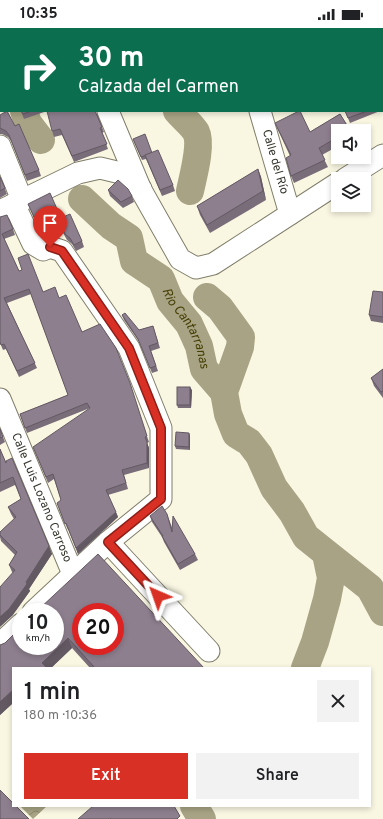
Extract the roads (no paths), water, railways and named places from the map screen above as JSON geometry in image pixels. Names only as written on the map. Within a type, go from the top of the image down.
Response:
[{"type":"street","points":[[108,112],[141,190],[180,259],[196,268],[213,264],[331,188]]},
{"type":"street","name":"Calle del Río","points":[[260,112],[290,214]]},
{"type":"street","points":[[0,146],[12,205],[33,244],[43,250],[50,247],[62,251],[129,348],[161,428],[161,499],[108,542],[42,603]]},
{"type":"street","points":[[356,172],[383,155]]},
{"type":"street","points":[[12,205],[78,173],[100,168],[125,174],[141,190]]},
{"type":"street","name":"Calle Luis Lozano Carroso","points":[[0,399],[73,574]]},
{"type":"street","points":[[108,542],[209,651]]},
{"type":"street","points":[[0,644],[12,633]]},
{"type":"water","points":[[21,807],[46,807],[33,819]]},
{"type":"waterway","name":"Rio Cantarranas","points":[[24,112],[28,123],[41,140]]},
{"type":"waterway","name":"Rio Cantarranas","points":[[178,112],[190,124],[198,137],[198,152],[190,191]]},
{"type":"waterway","name":"Rio Cantarranas","points":[[82,199],[111,226],[129,238],[134,261],[161,279],[170,301],[189,324],[199,346],[204,369],[224,392]]},
{"type":"waterway","name":"Rio Cantarranas","points":[[207,297],[220,308],[241,337],[240,347],[224,392],[228,414],[236,434],[249,442],[259,455],[274,488],[292,512],[306,537],[370,588],[383,612]]},
{"type":"waterway","name":"Rio Cantarranas","points":[[305,667],[315,642],[327,599],[331,578],[326,554]]},
{"type":"waterway","name":"Rio Cantarranas","points":[[195,807],[202,819]]}]
